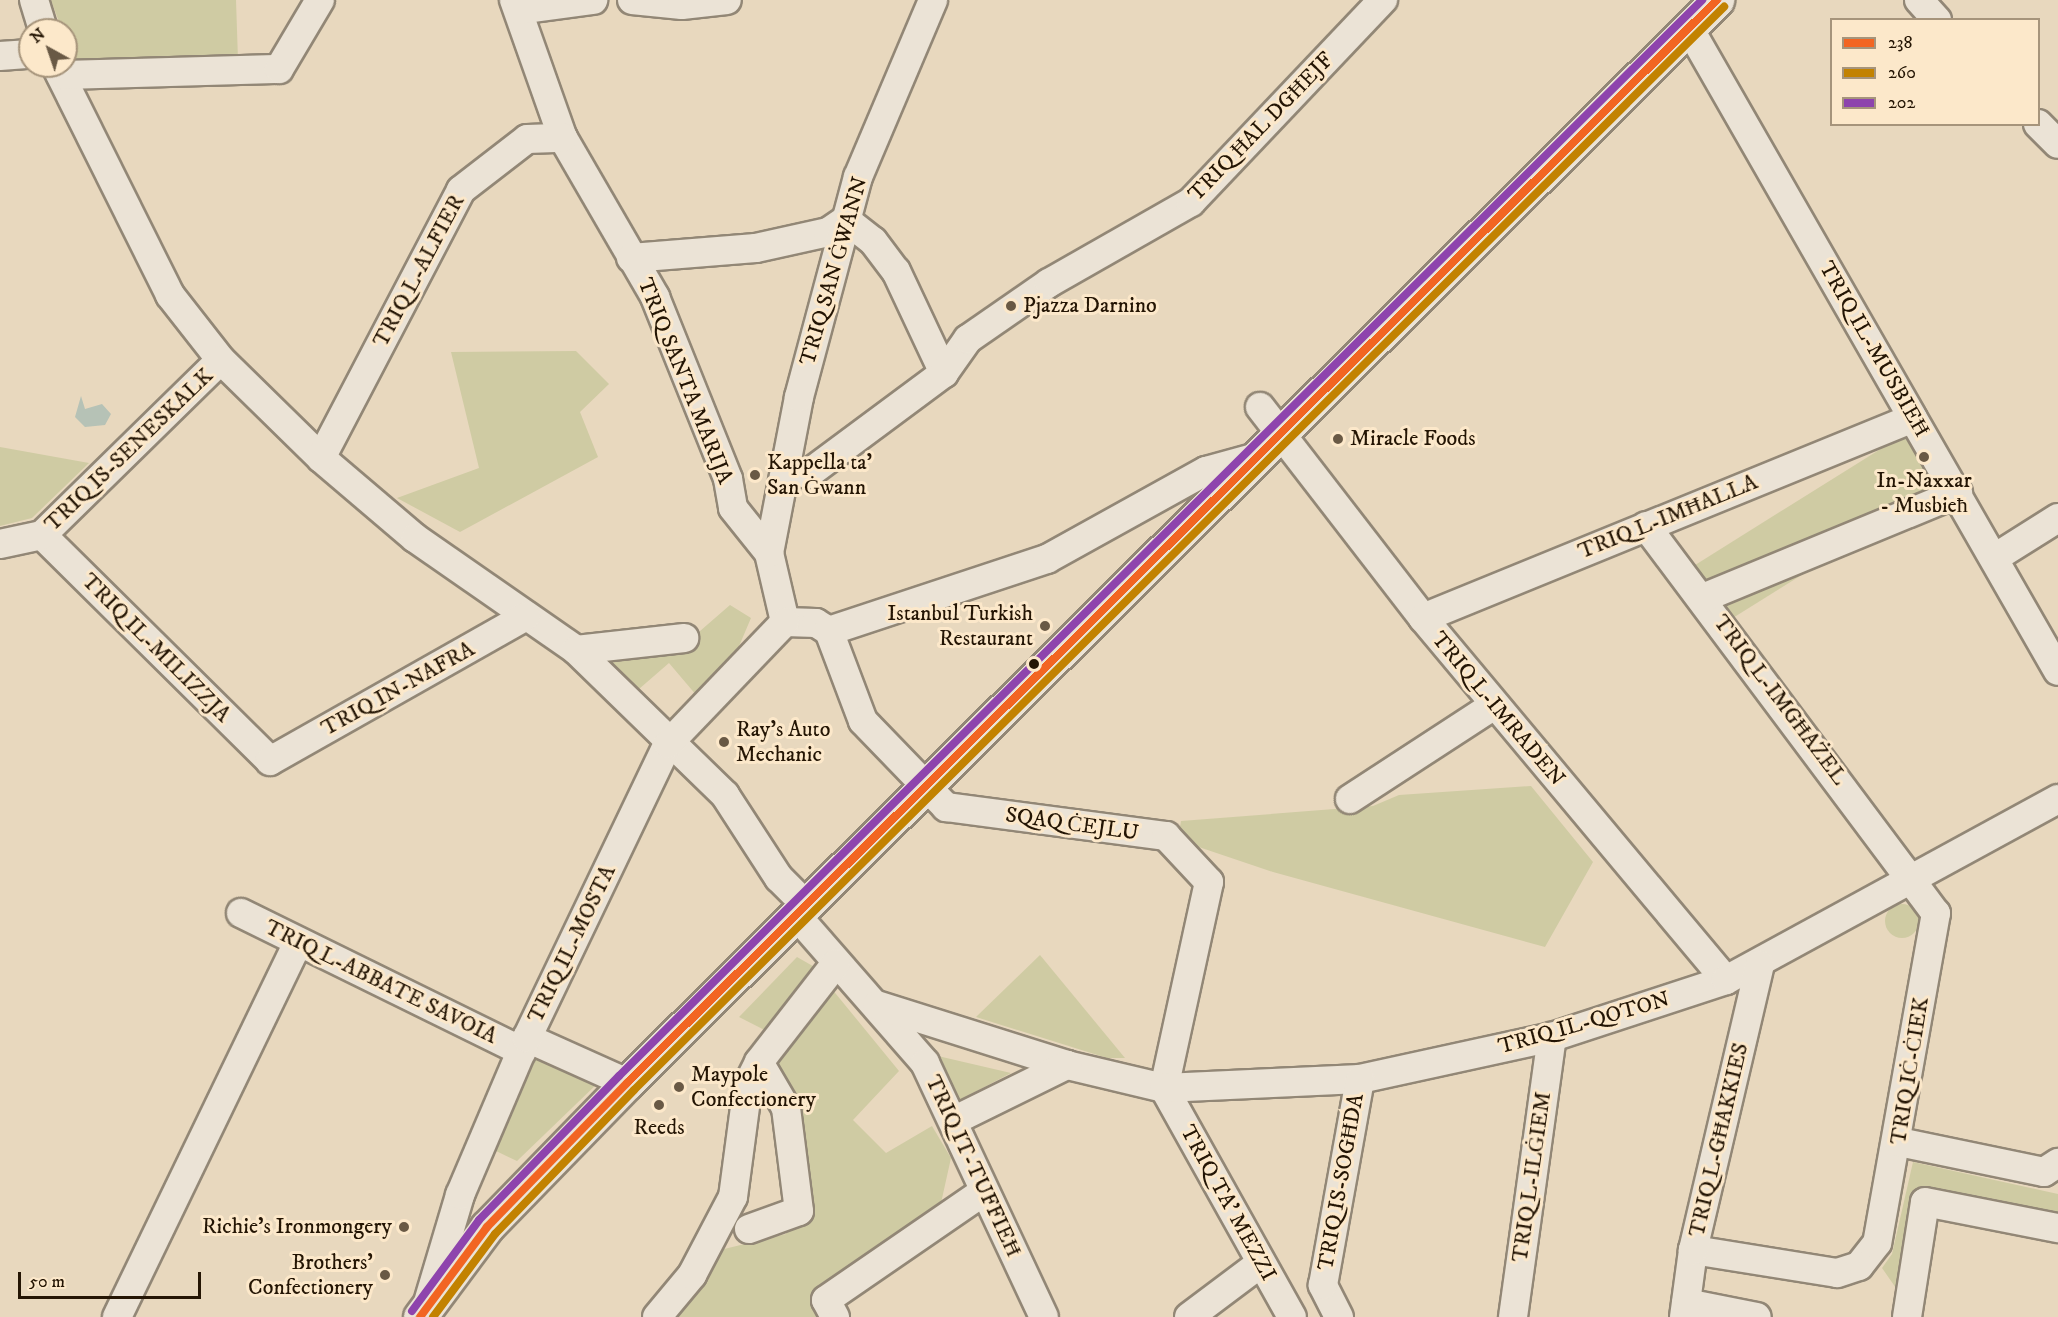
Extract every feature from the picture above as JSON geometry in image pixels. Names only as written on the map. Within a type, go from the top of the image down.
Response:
[{"type":"street","points":[[34,0],[39,18]]},
{"type":"street","points":[[78,70],[279,69],[320,0]]},
{"type":"street","points":[[516,5],[593,0]]},
{"type":"street","points":[[632,0],[682,5],[726,0]]},
{"type":"street","name":"TRIQ SAN ĠWANN","points":[[770,553],[799,398],[858,177],[933,0]]},
{"type":"street","name":"TRIQ ĦAL DGĦEJF","points":[[944,373],[968,339],[1096,257],[1191,202],[1383,0]]},
{"type":"street","points":[[423,1312],[487,1227],[627,1083],[1253,458],[1269,420],[1717,0]]},
{"type":"street","points":[[1919,0],[1936,18]]},
{"type":"street","name":"TRIQ SANTA MARIJA","points":[[516,5],[563,138],[655,297],[728,479],[733,508],[770,553],[785,622]]},
{"type":"street","name":"TRIQ IL-MUSBIEĦ","points":[[1689,28],[1913,418],[1996,556],[2058,671]]},
{"type":"street","points":[[0,56],[18,55]]},
{"type":"street","name":"TRIQ IT-TUFFIEĦ","points":[[63,78],[170,295],[221,360],[321,458],[415,538],[576,650],[668,744],[726,795],[778,878],[836,963],[877,1005],[925,1063],[955,1120],[983,1192],[1044,1317]]},
{"type":"street","points":[[2040,126],[2058,144]]},
{"type":"street","name":"TRIQ L-ALFIER","points":[[321,458],[461,190],[527,139],[563,138]]},
{"type":"street","points":[[631,258],[756,248],[828,232],[846,220],[873,241],[896,271],[944,373],[808,474],[786,469]]},
{"type":"street","name":"TRIQ IS-SENESKALK","points":[[0,544],[42,535],[221,360]]},
{"type":"street","name":"TRIQ L-IMĦALLA","points":[[1423,618],[1913,418]]},
{"type":"street","name":"TRIQ L-IMRADEN","points":[[1269,420],[1423,618],[1726,980]]},
{"type":"street","points":[[785,622],[816,623],[829,631],[1047,559],[1206,471],[1253,458]]},
{"type":"street","points":[[1703,597],[1958,493]]},
{"type":"street","points":[[1996,556],[2058,518]]},
{"type":"street","name":"TRIQ L-IMGĦAŻEL","points":[[1646,526],[1703,597],[1912,876]]},
{"type":"street","name":"TRIQ IL-MILIZZJA","points":[[42,535],[270,760]]},
{"type":"street","name":"TRIQ IN-NAFRA","points":[[270,760],[526,616]]},
{"type":"street","name":"TRIQ IL-MOSTA","points":[[423,1312],[460,1195],[524,1044],[668,744],[785,622]]},
{"type":"street","name":"SQAQ ĊEJLU","points":[[829,631],[863,720],[946,807],[1166,836],[1209,882],[1164,1088]]},
{"type":"street","points":[[576,650],[684,638]]},
{"type":"street","points":[[1350,799],[1494,705]]},
{"type":"street","name":"TRIQ IL-QOTON","points":[[877,1005],[1066,1065],[1164,1088],[1360,1079],[1552,1037],[1726,980],[1760,965],[1912,876],[2058,799]]},
{"type":"street","name":"TRIQ IĊ-ĊIEK","points":[[1693,1250],[1837,1273],[1859,1266],[1877,1243],[1899,1142],[1936,913],[1912,876]]},
{"type":"street","name":"TRIQ L-ABBATE SAVOIA","points":[[242,913],[298,942],[524,1044],[627,1083]]},
{"type":"street","points":[[117,1317],[298,942]]},
{"type":"street","points":[[657,1317],[692,1275],[733,1197],[748,1084],[759,1062],[836,963]]},
{"type":"street","name":"TRIQ L-GĦAKKIES","points":[[1685,1310],[1693,1250],[1760,965]]},
{"type":"street","name":"TRIQ L-ILĠIEM","points":[[1513,1317],[1552,1037]]},
{"type":"street","points":[[749,1229],[799,1211],[786,1108],[759,1062]]},
{"type":"street","points":[[955,1120],[1066,1065]]},
{"type":"street","name":"TRIQ IS-SOGĦDA","points":[[1339,1317],[1323,1286],[1360,1079]]},
{"type":"street","name":"TRIQ TA' MEZZI","points":[[1164,1088],[1292,1317]]},
{"type":"street","points":[[1899,1142],[2044,1172],[2058,1163]]},
{"type":"street","points":[[831,1309],[983,1192]]},
{"type":"street","points":[[1907,1317],[1925,1202],[2058,1228]]},
{"type":"street","points":[[1189,1317],[1261,1263]]},
{"type":"street","points":[[1685,1310],[1757,1317]]},
{"type":"shaded area","points":[[51,0],[236,0],[238,60],[78,63],[78,18],[58,18]]},
{"type":"shaded area","points":[[576,351],[609,384],[580,412],[598,457],[460,532],[397,498],[479,468],[451,352]]},
{"type":"shaded area","points":[[81,396],[85,409],[102,404],[111,414],[105,425],[85,427],[75,417]]},
{"type":"shaded area","points":[[1911,430],[1945,485],[1729,620],[1695,565]]},
{"type":"shaded area","points":[[0,447],[89,463],[32,518],[0,526]]},
{"type":"shaded area","points":[[730,605],[751,618],[734,658],[697,696],[669,663],[639,689],[609,660],[677,651]]},
{"type":"shaded area","points":[[1531,786],[1593,862],[1545,947],[1273,872],[1178,840],[1181,821],[1373,806],[1399,795]]},
{"type":"shaded area","points":[[1902,904],[1914,909],[1919,921],[1914,933],[1902,938],[1890,933],[1885,921],[1890,909]]},
{"type":"shaded area","points":[[1040,955],[1125,1058],[1107,1058],[976,1017]]},
{"type":"shaded area","points":[[797,957],[818,969],[774,1035],[739,1017]]},
{"type":"shaded area","points":[[827,983],[899,1071],[853,1120],[886,1153],[932,1126],[951,1158],[941,1203],[811,1300],[821,1317],[664,1317],[712,1252],[786,1234],[785,1225],[806,1209],[771,1059]]},
{"type":"shaded area","points":[[539,1052],[600,1081],[517,1161],[494,1150]]},
{"type":"shaded area","points":[[925,1053],[1011,1073],[954,1103]]},
{"type":"shaded area","points":[[1913,1162],[2058,1194],[2058,1215],[1921,1194],[1898,1291],[1882,1268],[1892,1254]]},
{"type":"transit line","name":"202","points":[[412,1311],[479,1220],[619,1076],[1702,0]]},
{"type":"transit line","name":"238","points":[[420,1317],[487,1227],[627,1083],[1717,0]]},
{"type":"transit line","name":"260","points":[[433,1317],[495,1234],[634,1090],[1724,7]]},
{"type":"place","name":"Pjazza Darnino","points":[[1011,306]]},
{"type":"place","name":"Miracle Foods","points":[[1338,439]]},
{"type":"place","name":"In-Naxxar - Musbieħ","points":[[1924,457]]},
{"type":"place","name":"Kappella ta' San Ġwann","points":[[755,475]]},
{"type":"place","name":"Istanbul Turkish Restaurant","points":[[1045,626]]},
{"type":"place","name":"Ray's Auto Mechanic","points":[[724,742]]},
{"type":"place","name":"Maypole Confectionery","points":[[679,1087]]},
{"type":"place","name":"Reeds","points":[[659,1105]]},
{"type":"place","name":"Richie's Ironmongery","points":[[404,1227]]},
{"type":"place","name":"Brothers' Confectionery","points":[[385,1275]]}]
